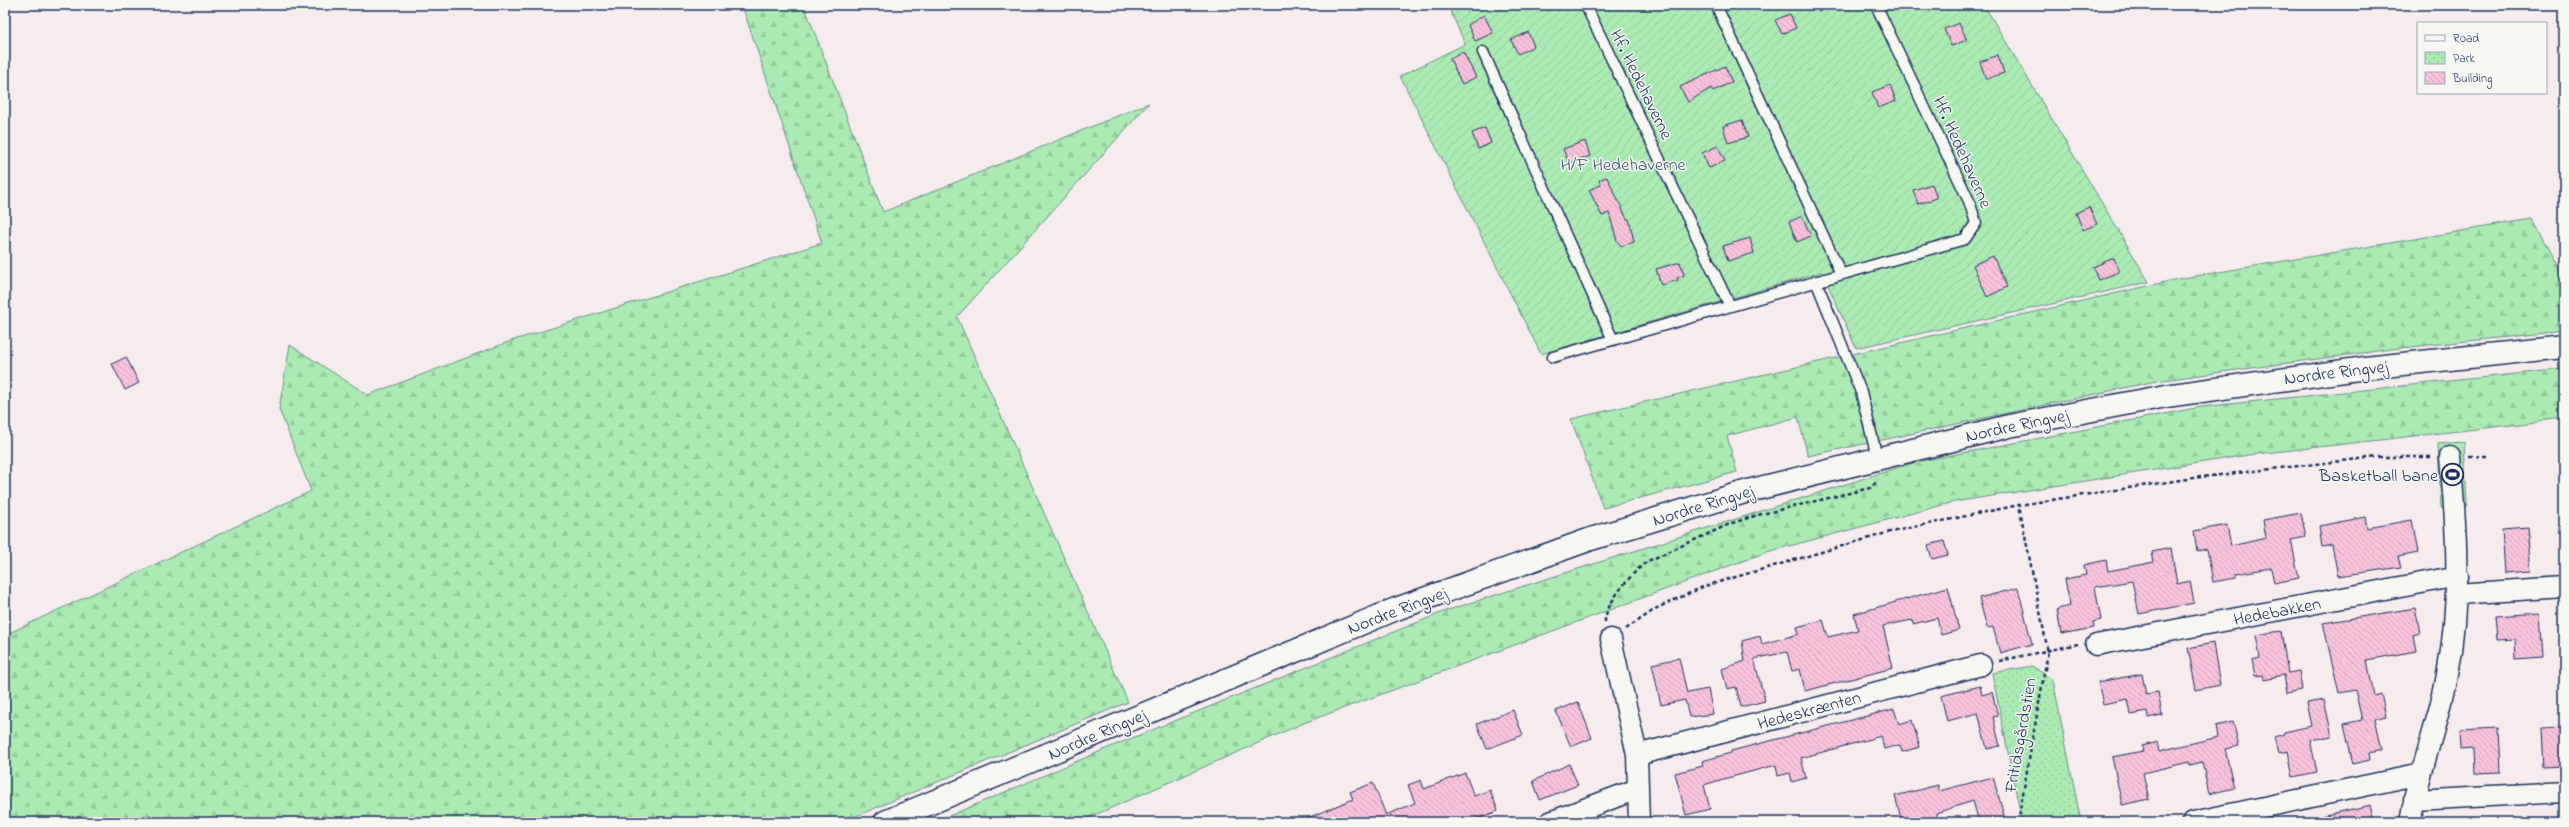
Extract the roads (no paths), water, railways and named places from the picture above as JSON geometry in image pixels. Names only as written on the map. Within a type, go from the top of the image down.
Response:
[{"type":"main road","name":"Nordre Ringvej","points":[[885,822],[1396,609],[1591,539],[1748,491],[1877,457],[2009,426],[2166,396],[2365,368],[2564,347]]},
{"type":"street","points":[[2410,822],[2414,800],[2447,675],[2458,585],[2450,457]]},
{"type":"street","name":"Hedebakken","points":[[2096,645],[2458,585],[2564,587]]},
{"type":"street","points":[[1610,639],[1637,755],[1639,822]]},
{"type":"street","name":"Hedeskrænten","points":[[1637,755],[1981,665]]},
{"type":"street","points":[[2193,822],[2421,774]]},
{"type":"street","points":[[1550,822],[1637,789]]},
{"type":"street","points":[[2414,800],[2564,792]]},
{"type":"lane","points":[[1716,5],[1841,274]]},
{"type":"lane","name":"Hf. Hedehaverne","points":[[1553,357],[1965,238],[1976,223],[1969,201],[1876,5]]},
{"type":"lane","name":"Hf. Hedehaverne","points":[[1586,6],[1730,306]]},
{"type":"lane","points":[[1483,52],[1613,340]]},
{"type":"lane","points":[[1816,282],[1861,392],[1877,457]]},
{"type":"place","name":"Basketball bane","points":[[2453,475]]},
{"type":"park label","name":"H/F Hedehaverne","points":[[1623,164]]}]
